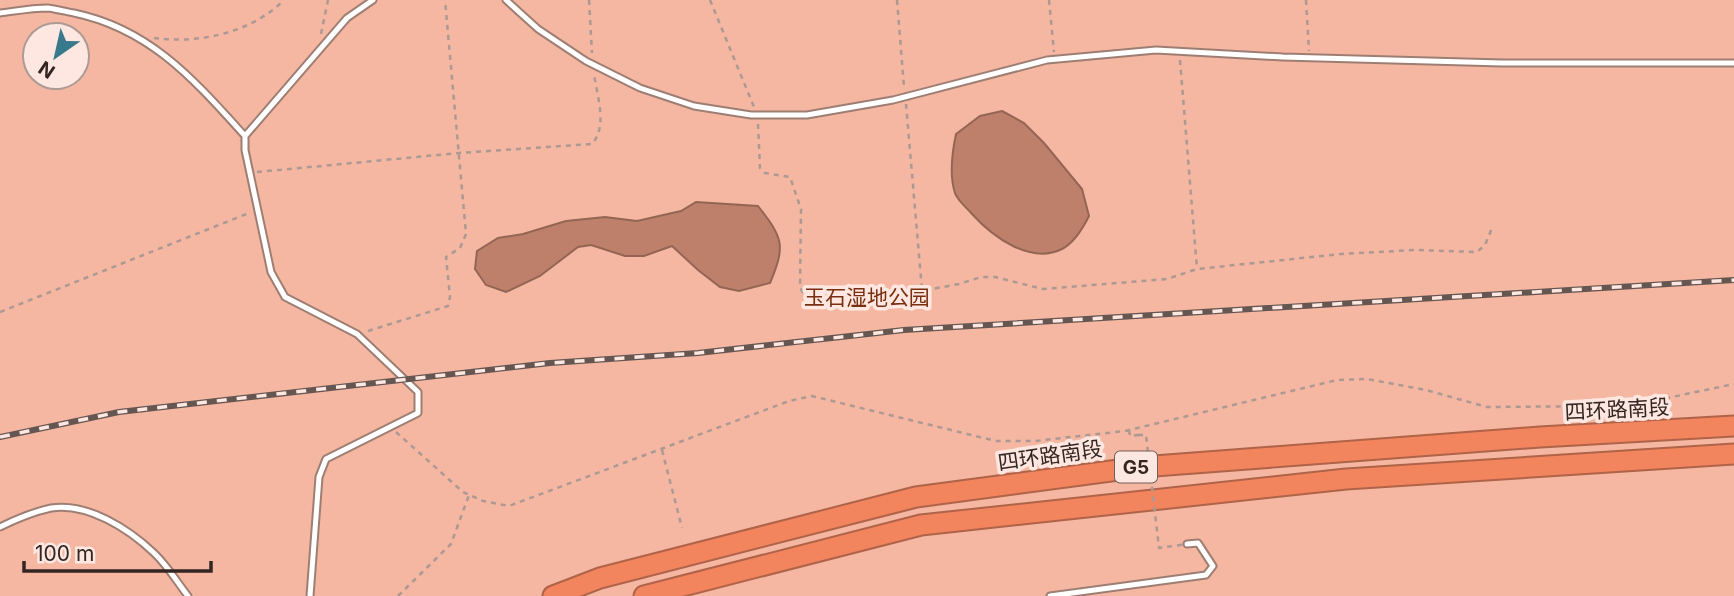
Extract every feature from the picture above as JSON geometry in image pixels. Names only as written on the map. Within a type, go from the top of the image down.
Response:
[{"type":"highway","name":"四环路南段","points":[[553,596],[600,578],[929,495],[1141,467],[1540,437],[1734,426]]},
{"type":"highway","name":"G5","points":[[644,596],[921,524],[1346,479],[1734,454]]},
{"type":"lane","points":[[245,136],[347,18],[373,0]]},
{"type":"lane","points":[[506,0],[538,29],[593,64],[640,88],[694,106],[757,115],[807,115],[905,97],[1054,59],[1156,50],[1310,58],[1502,63],[1734,64]]},
{"type":"lane","points":[[0,13],[49,8],[107,22],[135,35],[176,65],[214,99],[245,136],[271,272],[285,297],[357,334],[418,392],[418,413],[326,459],[319,477],[310,596]]},
{"type":"lane","points":[[0,527],[21,516],[54,508],[91,512],[121,527],[155,554],[188,596]]},
{"type":"lane","points":[[1050,596],[1206,575],[1213,566],[1206,554],[1198,542],[1187,544]]},
{"type":"path","points":[[135,35],[177,41],[202,38],[240,28],[271,13],[284,0]]},
{"type":"path","points":[[318,51],[328,0]]},
{"type":"path","points":[[357,334],[447,306],[450,297],[446,257],[460,247],[466,234],[445,0]]},
{"type":"path","points":[[250,172],[592,144],[599,136],[601,124],[593,64],[589,0]]},
{"type":"path","points":[[710,0],[757,115],[760,167],[765,173],[790,177],[801,209],[800,286],[805,298],[874,296],[922,290],[981,277],[995,277],[1043,289],[1167,279],[1197,269],[1342,254],[1415,250],[1477,253],[1485,245],[1492,228]]},
{"type":"path","points":[[897,0],[922,290]]},
{"type":"path","points":[[1049,0],[1054,59]]},
{"type":"path","points":[[1306,0],[1310,58]]},
{"type":"path","points":[[1180,52],[1197,269]]},
{"type":"path","points":[[0,312],[259,209]]},
{"type":"path","points":[[391,427],[463,492],[483,501],[509,506],[789,401],[812,396],[996,441],[1035,441],[1129,430],[1337,380],[1379,381],[1426,390],[1487,407],[1611,406],[1734,384]]},
{"type":"path","points":[[1129,430],[1130,436],[1146,435],[1159,548],[1187,544]]},
{"type":"path","points":[[662,449],[682,528]]},
{"type":"path","points":[[398,596],[451,544],[469,495]]},
{"type":"green space","name":"玉石湿地公园","points":[[0,0],[1734,0],[1734,596],[0,596]]},
{"type":"shaded area","points":[[1002,111],[1024,123],[1082,189],[1089,216],[1074,239],[1062,249],[1037,253],[1012,246],[990,231],[956,196],[952,156],[956,134],[980,116]]},
{"type":"shaded area","points":[[696,202],[758,206],[773,226],[779,242],[780,250],[770,283],[739,291],[720,287],[672,246],[644,256],[625,256],[591,245],[578,247],[540,276],[506,292],[486,285],[475,269],[477,251],[498,238],[523,234],[566,221],[605,217],[637,221],[681,211]]},
{"type":"railway","points":[[0,437],[119,412],[550,363],[698,353],[904,330],[1734,280]]}]
